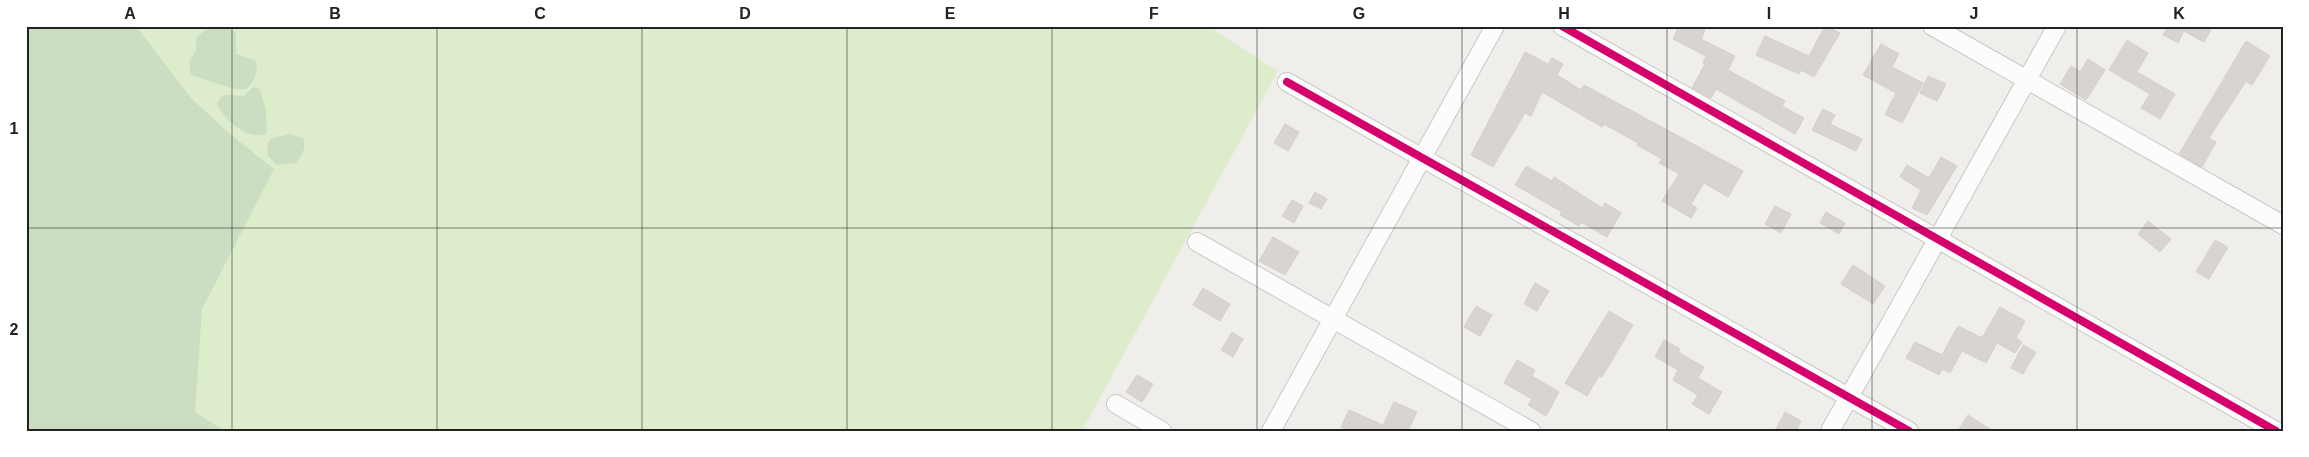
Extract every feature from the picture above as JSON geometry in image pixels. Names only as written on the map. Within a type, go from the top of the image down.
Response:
[{"type":"street","points":[[1271,431],[1495,26]]},
{"type":"street","points":[[1562,26],[2276,431]]},
{"type":"street","points":[[1932,26],[2283,225]]},
{"type":"street","points":[[1830,431],[2057,26]]},
{"type":"street","points":[[1287,82],[1910,431]]},
{"type":"street","points":[[1197,242],[1531,431]]},
{"type":"street","points":[[1116,404],[1162,431]]},
{"type":"green space","points":[[26,26],[1208,26],[1278,71],[1082,431],[26,431]]},
{"type":"green space","points":[[26,26],[136,26],[191,98],[230,134],[274,169],[202,309],[195,412],[225,431],[26,431]]},
{"type":"green space","points":[[212,26],[232,29],[236,34],[236,54],[255,60],[257,68],[252,82],[247,89],[234,89],[191,75],[189,62],[196,50],[196,37]]},
{"type":"green space","points":[[253,87],[259,89],[263,98],[266,134],[251,134],[237,128],[217,104],[225,95],[244,96]]},
{"type":"green space","points":[[291,134],[304,139],[304,149],[296,162],[298,163],[277,165],[268,156],[267,143],[272,138]]},
{"type":"building","points":[[1679,26],[1697,26],[1705,30],[1701,39],[1735,56],[1728,70],[1785,101],[1782,106],[1804,118],[1795,134],[1716,89],[1711,98],[1692,88],[1705,64],[1703,63],[1706,56],[1673,39]]},
{"type":"building","points":[[1825,26],[1840,33],[1814,77],[1801,70],[1799,74],[1756,55],[1765,36],[1809,56]]},
{"type":"building","points":[[2168,26],[2213,26],[2204,42],[2184,31],[2178,43],[2163,35]]},
{"type":"building","points":[[2127,40],[2148,53],[2137,72],[2175,94],[2160,119],[2141,108],[2150,94],[2109,70]]},
{"type":"building","points":[[2246,41],[2270,56],[2252,85],[2246,81],[2209,138],[2216,142],[2202,167],[2179,154]]},
{"type":"building","points":[[1881,44],[1899,54],[1892,67],[1923,83],[1902,123],[1885,114],[1896,93],[1863,75]]},
{"type":"building","points":[[1525,52],[1548,64],[1552,58],[1563,64],[1557,75],[1581,90],[1584,85],[1743,171],[1728,197],[1704,183],[1691,204],[1697,208],[1691,218],[1662,201],[1679,174],[1659,163],[1662,159],[1604,124],[1602,127],[1542,92],[1531,116],[1525,113],[1493,167],[1471,155]]},
{"type":"building","points":[[2088,59],[2105,70],[2086,100],[2060,84],[2071,66],[2080,72]]},
{"type":"building","points":[[1928,76],[1946,84],[1937,101],[1920,93]]},
{"type":"building","points":[[1823,109],[1835,115],[1830,124],[1862,139],[1856,151],[1812,130]]},
{"type":"building","points":[[1285,124],[1299,132],[1288,151],[1274,143]]},
{"type":"building","points":[[1941,157],[1957,166],[1927,215],[1912,208],[1921,190],[1900,177],[1907,165],[1929,178]]},
{"type":"building","points":[[1526,166],[1552,181],[1554,177],[1602,208],[1605,203],[1621,213],[1607,237],[1581,222],[1579,226],[1560,215],[1562,212],[1515,185]]},
{"type":"building","points":[[1315,192],[1327,199],[1321,209],[1309,203]]},
{"type":"building","points":[[1292,200],[1303,206],[1294,223],[1282,216]]},
{"type":"building","points":[[1775,206],[1791,214],[1781,233],[1765,224]]},
{"type":"building","points":[[1826,212],[1845,223],[1839,234],[1820,223]]},
{"type":"building","points":[[2148,221],[2171,239],[2160,252],[2138,234]]},
{"type":"building","points":[[1273,237],[1299,252],[1285,275],[1259,261]]},
{"type":"building","points":[[2215,240],[2228,247],[2209,279],[2196,272]]},
{"type":"building","points":[[1853,265],[1885,286],[1873,304],[1841,284]]},
{"type":"building","points":[[1535,283],[1549,291],[1537,311],[1524,304]]},
{"type":"building","points":[[1203,288],[1230,304],[1220,321],[1193,305]]},
{"type":"building","points":[[1476,306],[1492,315],[1480,336],[1464,327]]},
{"type":"building","points":[[2000,307],[2025,321],[2016,338],[2022,342],[2015,353],[1997,343],[1986,363],[1962,351],[1950,373],[1942,369],[1939,375],[1906,358],[1915,342],[1942,355],[1958,326],[1982,338]]},
{"type":"building","points":[[1609,311],[1633,325],[1602,377],[1599,376],[1587,396],[1565,383]]},
{"type":"building","points":[[1232,332],[1243,339],[1233,357],[1221,350]]},
{"type":"building","points":[[1664,340],[1680,349],[1678,352],[1704,367],[1698,378],[1722,392],[1709,414],[1692,404],[1698,395],[1673,380],[1678,370],[1655,357]]},
{"type":"building","points":[[2023,345],[2036,352],[2023,374],[2011,368]]},
{"type":"building","points":[[1517,360],[1535,370],[1532,376],[1559,392],[1546,416],[1528,405],[1532,399],[1504,383]]},
{"type":"building","points":[[1137,375],[1153,384],[1142,402],[1126,392]]},
{"type":"building","points":[[1394,402],[1417,412],[1408,431],[1350,431],[1341,427],[1349,410],[1383,425]]},
{"type":"building","points":[[1785,412],[1801,421],[1796,431],[1775,431]]},
{"type":"building","points":[[1968,415],[1993,431],[1958,431]]},
{"type":"cycle path","points":[[1562,26],[2276,431]]},
{"type":"cycle path","points":[[1287,82],[1909,431]]}]
